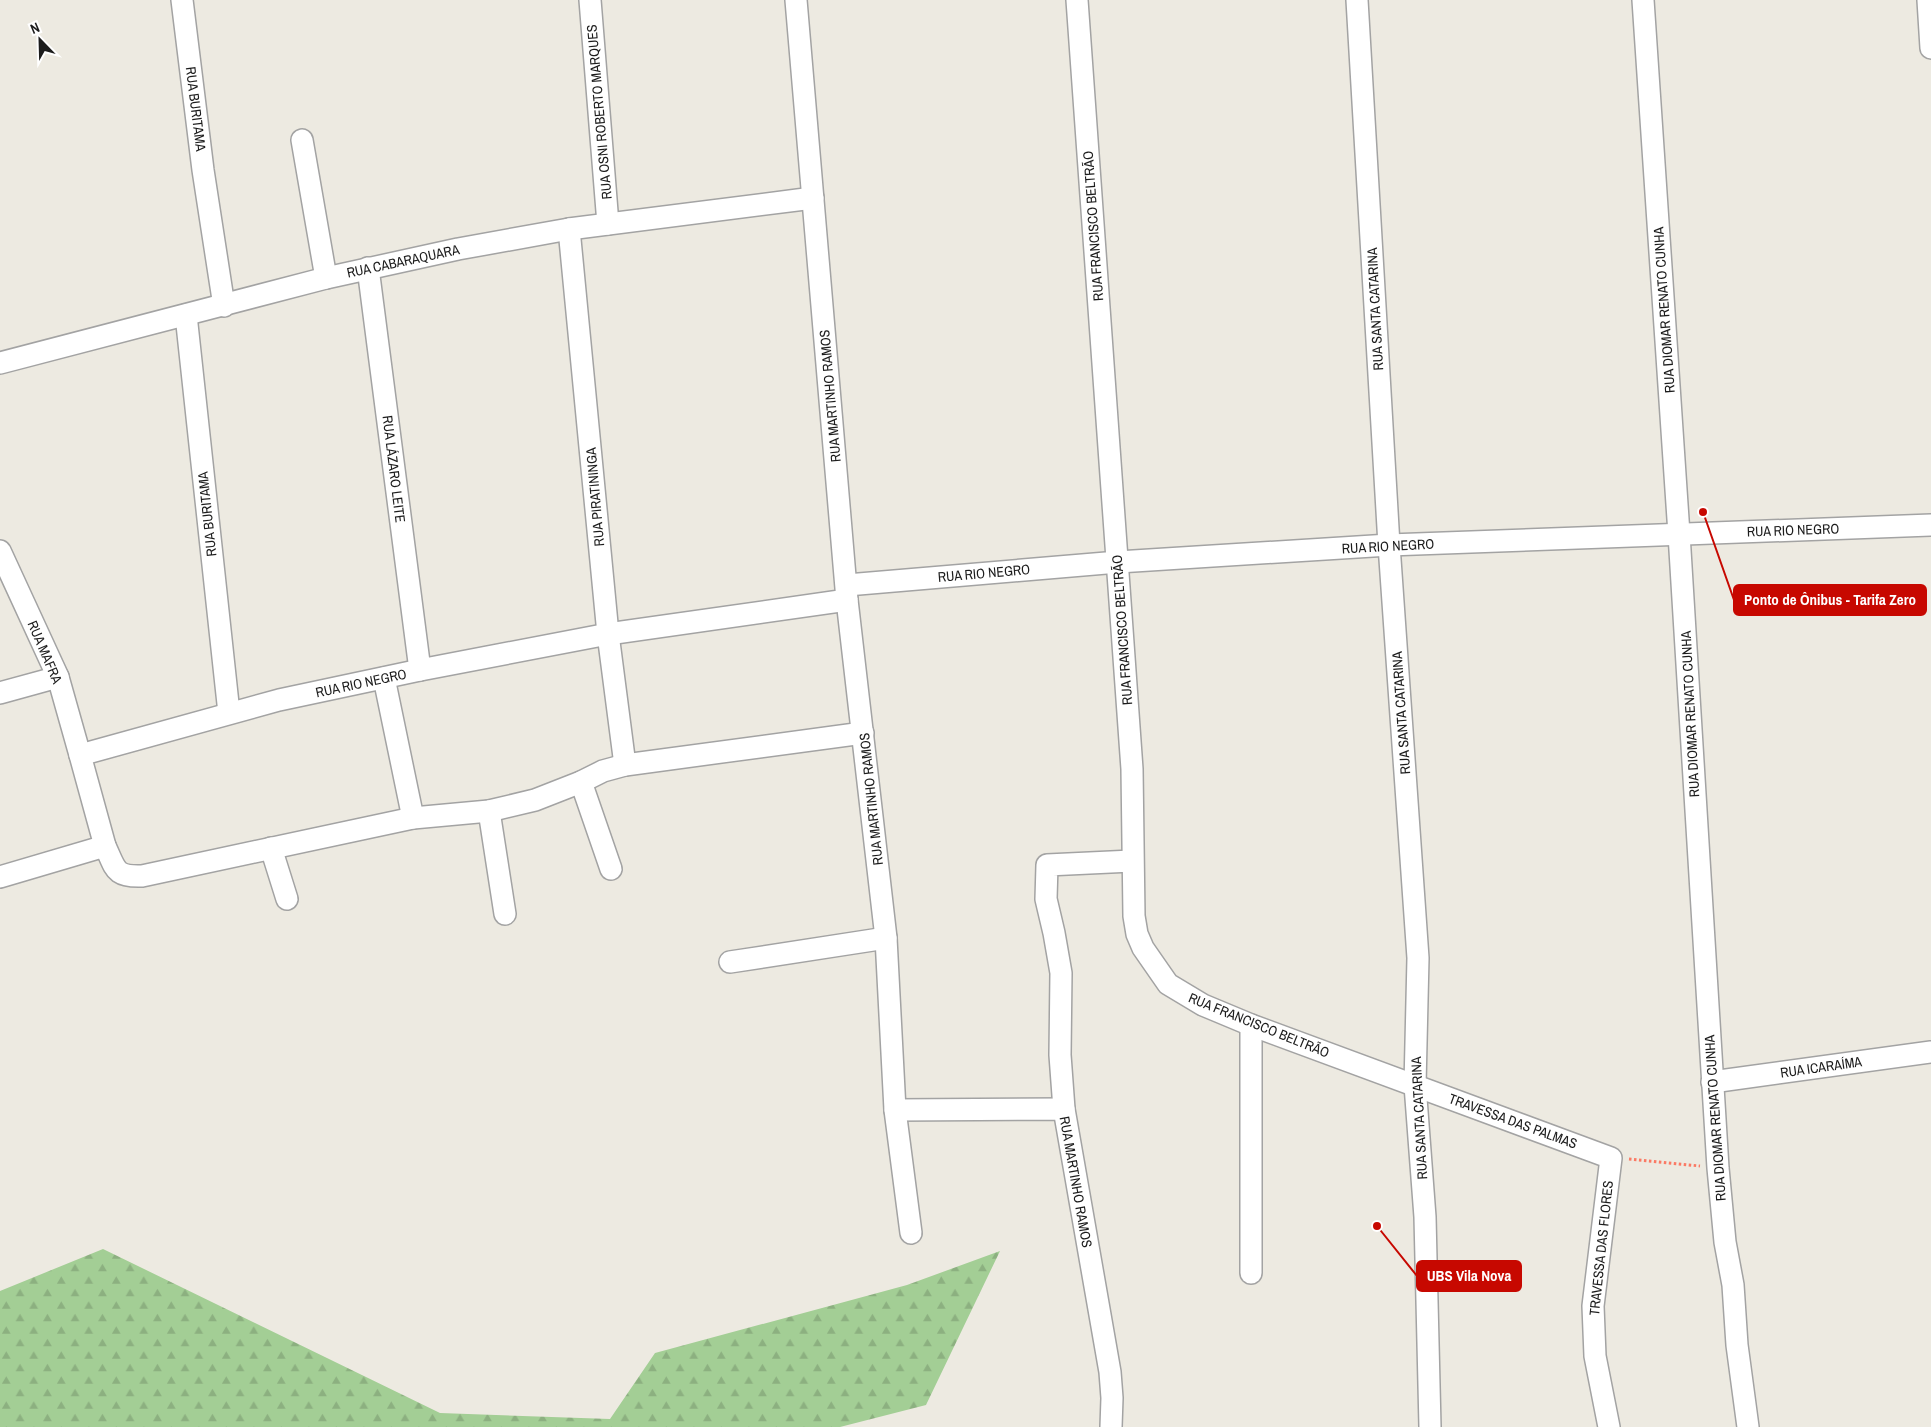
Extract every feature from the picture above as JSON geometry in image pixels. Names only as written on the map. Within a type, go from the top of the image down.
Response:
[{"type":"street","name":"RUA BURITAMA","points":[[182,0],[203,170],[224,306]]},
{"type":"street","name":"RUA OSNI ROBERTO MARQUES","points":[[590,0],[608,224]]},
{"type":"street","name":"RUA MARTINHO RAMOS","points":[[796,0],[847,592],[886,938],[895,1110],[1064,1109],[1110,1372],[1112,1398],[1111,1427]]},
{"type":"street","name":"RUA FRANCISCO BELTRÃO","points":[[1077,0],[1132,769],[1132,861],[1134,916],[1137,934],[1155,968],[1168,984],[1182,994],[1203,1005],[1252,1025],[1415,1085]]},
{"type":"street","name":"RUA SANTA CATARINA","points":[[1357,0],[1389,545],[1418,958],[1415,1085],[1425,1218],[1430,1427]]},
{"type":"street","name":"RUA DIOMAR RENATO CUNHA","points":[[1643,0],[1679,534],[1718,1168],[1725,1242],[1733,1285],[1737,1345],[1748,1427]]},
{"type":"street","points":[[1928,0],[1931,48]]},
{"type":"street","points":[[302,140],[326,278]]},
{"type":"street","name":"RUA CABARAQUARA","points":[[0,363],[326,278],[458,248],[569,229],[813,198]]},
{"type":"street","name":"RUA PIRATININGA","points":[[569,229],[608,634],[625,765]]},
{"type":"street","name":"RUA LÁZARO LEITE","points":[[368,268],[420,670]]},
{"type":"street","name":"RUA BURITAMA","points":[[186,315],[229,713]]},
{"type":"street","name":"RUA RIO NEGRO","points":[[80,756],[279,700],[420,670],[608,634],[847,592],[1118,562],[1389,545],[1931,525]]},
{"type":"street","name":"RUA MAFRA","points":[[0,551],[58,678],[80,756]]},
{"type":"street","points":[[0,693],[58,678]]},
{"type":"street","points":[[384,678],[413,818]]},
{"type":"street","points":[[80,756],[105,846],[117,872],[126,877],[142,876],[413,818],[489,810],[535,800],[582,782],[594,775],[625,765],[863,733]]},
{"type":"street","points":[[582,782],[611,870]]},
{"type":"street","points":[[489,810],[505,914]]},
{"type":"street","points":[[0,877],[105,846]]},
{"type":"street","points":[[271,848],[287,899]]},
{"type":"street","points":[[1064,1109],[1060,1055],[1061,973],[1046,899],[1047,865],[1132,861]]},
{"type":"street","points":[[730,962],[886,938]]},
{"type":"street","points":[[1251,1273],[1252,1025]]},
{"type":"street","name":"RUA ICARAÍMA","points":[[1712,1082],[1931,1052]]},
{"type":"street","name":"TRAVESSA DAS PALMAS","points":[[1415,1085],[1611,1158]]},
{"type":"street","points":[[895,1110],[911,1233]]},
{"type":"street","name":"TRAVESSA DAS FLORES","points":[[1609,1427],[1595,1356],[1593,1306],[1611,1158]]},
{"type":"path","points":[[1611,1158],[1718,1168]]},
{"type":"green space","points":[[103,1249],[440,1413],[610,1419],[655,1353],[907,1285],[1000,1251],[926,1405],[840,1427],[0,1427],[0,1291]]},
{"type":"place","name":"Ponto de Ônibus - Tarifa Zero","points":[[1703,512]]},
{"type":"place","name":"UBS Vila Nova","points":[[1377,1226]]}]
